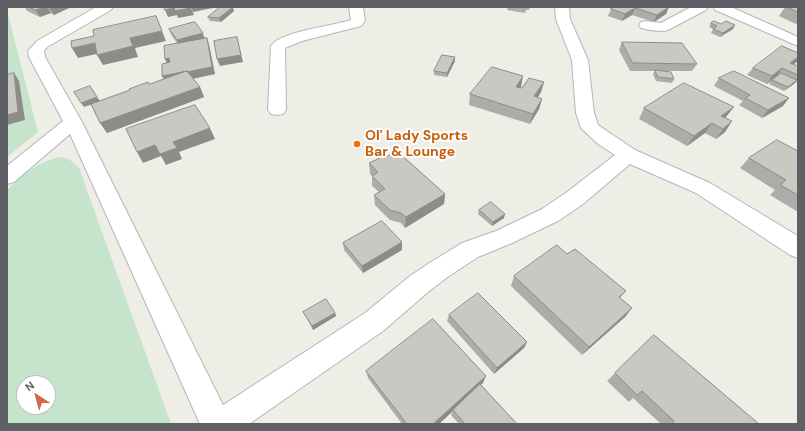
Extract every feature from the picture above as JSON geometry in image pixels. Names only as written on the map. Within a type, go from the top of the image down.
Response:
[{"type":"street","points":[[106,7],[42,44],[36,51],[37,57],[72,122],[216,424]]},
{"type":"street","points":[[277,110],[278,46],[288,39],[356,23],[358,21],[356,7]]},
{"type":"street","points":[[562,7],[563,20],[580,60],[585,112],[590,128],[628,156],[703,188],[798,248]]},
{"type":"street","points":[[646,25],[663,27],[701,7]]},
{"type":"street","points":[[720,7],[798,42]]},
{"type":"street","points":[[7,177],[72,122]]},
{"type":"street","points":[[222,424],[374,322],[419,284],[440,269],[470,250],[504,237],[550,215],[575,198],[628,156]]},
{"type":"green space","points":[[7,10],[38,132],[7,157]]},
{"type":"green space","points":[[59,157],[69,159],[79,168],[171,424],[7,424],[7,190],[30,170]]},
{"type":"building","points":[[29,7],[44,7],[36,10]]},
{"type":"building","points":[[164,7],[191,8],[175,11],[174,8],[165,10]]},
{"type":"building","points":[[220,7],[233,7],[219,18],[208,17]]},
{"type":"building","points":[[614,7],[669,7],[657,15],[635,8],[625,14],[611,9]]},
{"type":"building","points":[[787,7],[798,7],[798,12]]},
{"type":"building","points":[[156,16],[162,31],[130,38],[133,46],[97,55],[95,43],[72,48],[71,41],[94,36],[93,30]]},
{"type":"building","points":[[714,21],[721,24],[726,21],[735,25],[723,33],[713,29],[717,26],[711,23]]},
{"type":"building","points":[[195,22],[203,33],[177,40],[169,29]]},
{"type":"building","points":[[237,37],[241,55],[217,59],[214,41]]},
{"type":"building","points":[[207,38],[212,67],[162,76],[162,64],[170,62],[169,58],[165,59],[164,46]]},
{"type":"building","points":[[622,42],[682,43],[697,64],[633,63]]},
{"type":"building","points":[[782,46],[798,53],[798,57],[790,63],[798,66],[798,75],[782,68],[772,76],[753,68]]},
{"type":"building","points":[[442,55],[455,57],[447,73],[434,71]]},
{"type":"building","points":[[492,67],[523,76],[516,87],[522,88],[529,78],[544,82],[534,96],[542,99],[533,114],[470,94]]},
{"type":"building","points":[[655,70],[671,72],[674,79],[658,77]]},
{"type":"building","points":[[187,71],[200,87],[100,123],[91,104],[148,82],[149,84]]},
{"type":"building","points":[[734,71],[789,98],[768,110],[745,98],[750,95],[719,78]]},
{"type":"building","points":[[14,73],[18,112],[7,115],[7,75]]},
{"type":"building","points":[[781,73],[797,80],[788,87],[772,80]]},
{"type":"building","points":[[684,83],[734,107],[721,116],[732,121],[723,129],[712,123],[694,136],[644,108]]},
{"type":"building","points":[[90,86],[97,97],[81,103],[74,92]]},
{"type":"building","points":[[195,105],[210,128],[173,142],[177,148],[160,154],[155,145],[137,152],[126,129]]},
{"type":"building","points":[[777,140],[798,151],[798,195],[780,185],[786,180],[749,158]]},
{"type":"building","points":[[397,151],[445,194],[406,217],[401,213],[390,210],[374,195],[385,189],[372,176],[378,172],[369,163],[382,157],[384,158]]},
{"type":"building","points":[[491,202],[505,214],[493,222],[479,210]]},
{"type":"building","points":[[382,221],[402,242],[362,266],[343,243]]},
{"type":"building","points":[[557,245],[567,254],[575,249],[626,291],[619,297],[632,308],[589,347],[514,276]]},
{"type":"building","points":[[478,293],[527,342],[497,368],[449,315]]},
{"type":"building","points":[[326,299],[335,313],[312,326],[303,312]]},
{"type":"building","points":[[433,319],[486,376],[433,424],[407,424],[366,371]]},
{"type":"building","points":[[654,335],[759,424],[672,424],[674,421],[642,391],[637,395],[615,373]]},
{"type":"building","points":[[480,384],[517,424],[465,424],[453,410]]},
{"type":"place","name":"Ol' Lady Sports Bar & Lounge","points":[[357,144]]}]
